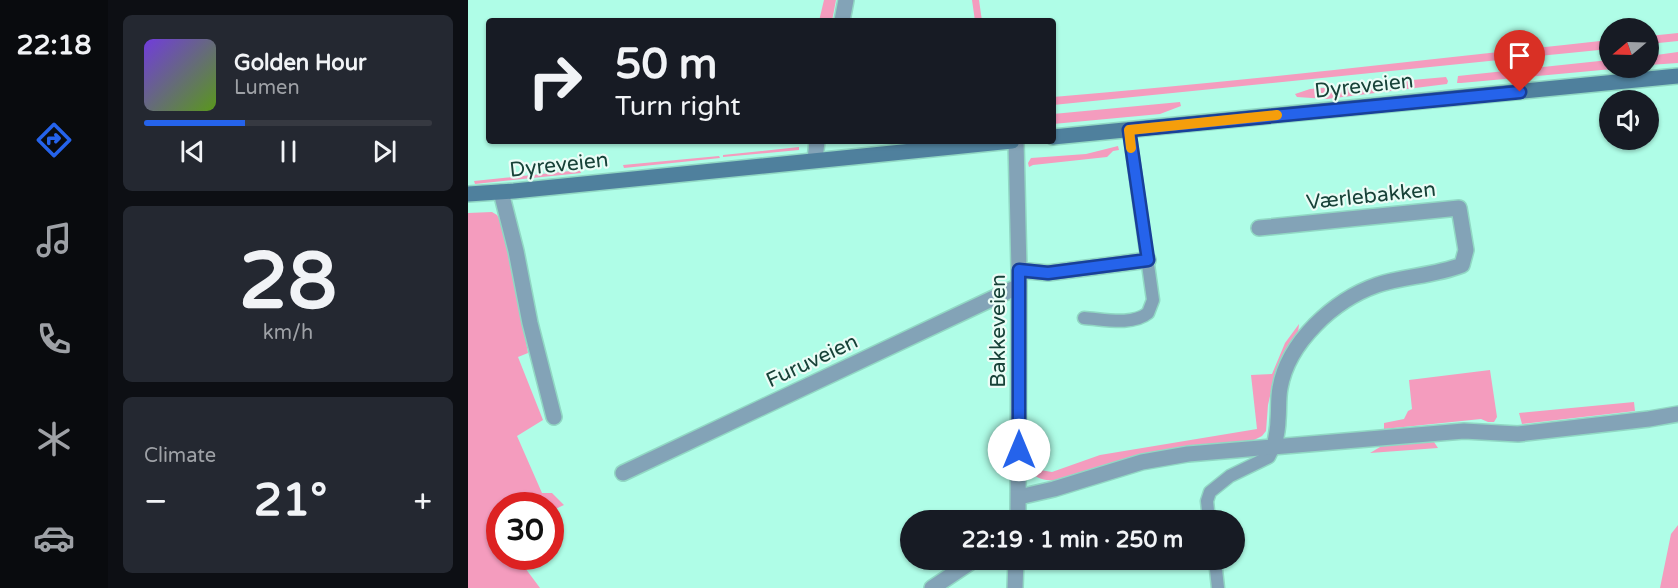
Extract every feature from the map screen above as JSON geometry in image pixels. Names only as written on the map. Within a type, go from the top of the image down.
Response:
[{"type":"main road","name":"Dyreveien","points":[[1056,137],[1678,76]]},
{"type":"main road","name":"Dyreveien","points":[[468,194],[983,144]]},
{"type":"street","points":[[843,18],[846,0]]},
{"type":"street","points":[[815,160],[817,144]]},
{"type":"street","name":"Bakkeveien","points":[[1014,144],[1019,278],[1018,510]]},
{"type":"street","points":[[501,192],[530,323],[554,417]]},
{"type":"street","name":"Værlebakken","points":[[1259,228],[1459,208],[1466,250],[1462,265],[1447,271],[1377,285],[1343,302],[1317,323],[1299,345],[1287,366],[1280,388],[1274,447]]},
{"type":"street","points":[[1019,278],[1148,260]]},
{"type":"street","name":"Furuveien","points":[[623,473],[1019,278]]},
{"type":"street","points":[[1019,497],[1054,489],[1142,462],[1188,454],[1464,431],[1518,434],[1678,414]]},
{"type":"street","points":[[932,588],[959,570]]},
{"type":"street","points":[[1015,588],[1016,570]]},
{"type":"lane","points":[[1084,318],[1136,319],[1148,313],[1154,300],[1129,130]]},
{"type":"lane","points":[[1208,510],[1207,501],[1210,492],[1230,476],[1269,457],[1274,447]]},
{"type":"lane","points":[[1216,570],[1218,588]]},
{"type":"shaded area","points":[[824,0],[836,0],[833,18],[820,18]]},
{"type":"shaded area","points":[[972,0],[979,0],[982,18],[975,18]]},
{"type":"shaded area","points":[[1678,33],[1678,41],[1659,43],[1659,35]]},
{"type":"shaded area","points":[[1599,41],[1599,50],[1056,105],[1056,97]]},
{"type":"shaded area","points":[[1678,52],[1678,63],[1659,64],[1659,55]]},
{"type":"shaded area","points":[[1599,61],[1599,70],[1457,83],[1458,76]]},
{"type":"shaded area","points":[[1446,77],[1447,84],[1327,99],[1297,97],[1295,94],[1310,89]]},
{"type":"shaded area","points":[[1180,102],[1181,106],[1160,114],[1056,124],[1056,114]]},
{"type":"shaded area","points":[[1118,146],[1119,150],[1113,151],[1107,157],[1029,167],[1028,163],[1031,158],[1086,154]]},
{"type":"shaded area","points":[[799,147],[799,150],[723,157],[723,155]]},
{"type":"shaded area","points":[[719,156],[720,158],[624,168],[623,165]]},
{"type":"shaded area","points":[[580,170],[581,173],[475,184],[474,181]]},
{"type":"shaded area","points":[[492,212],[497,215],[506,231],[528,353],[518,357],[543,420],[517,436],[542,492],[486,492],[486,570],[527,570],[540,588],[468,588],[468,213]]},
{"type":"shaded area","points":[[1299,324],[1298,333],[1275,374],[1268,405],[1266,431],[1262,436],[1248,443],[1067,480],[1044,479],[1032,474],[1028,469],[1025,453],[1034,469],[1052,472],[1100,455],[1257,429],[1251,375],[1272,374],[1285,343]]},
{"type":"shaded area","points":[[1490,370],[1497,417],[1494,422],[1481,419],[1384,429],[1384,423],[1404,419],[1408,411],[1412,409],[1409,380]]},
{"type":"shaded area","points":[[1634,402],[1635,411],[1522,424],[1519,413]]},
{"type":"shaded area","points":[[1434,442],[1438,448],[1370,453],[1385,444]]},
{"type":"shaded area","points":[[1678,525],[1678,588],[1660,588],[1671,534]]},
{"type":"slow traffic","points":[[1131,148],[1129,130],[1277,115]]},
{"type":"route","points":[[1019,450],[1019,270],[1048,273],[1148,260],[1129,130],[1520,92]]}]
